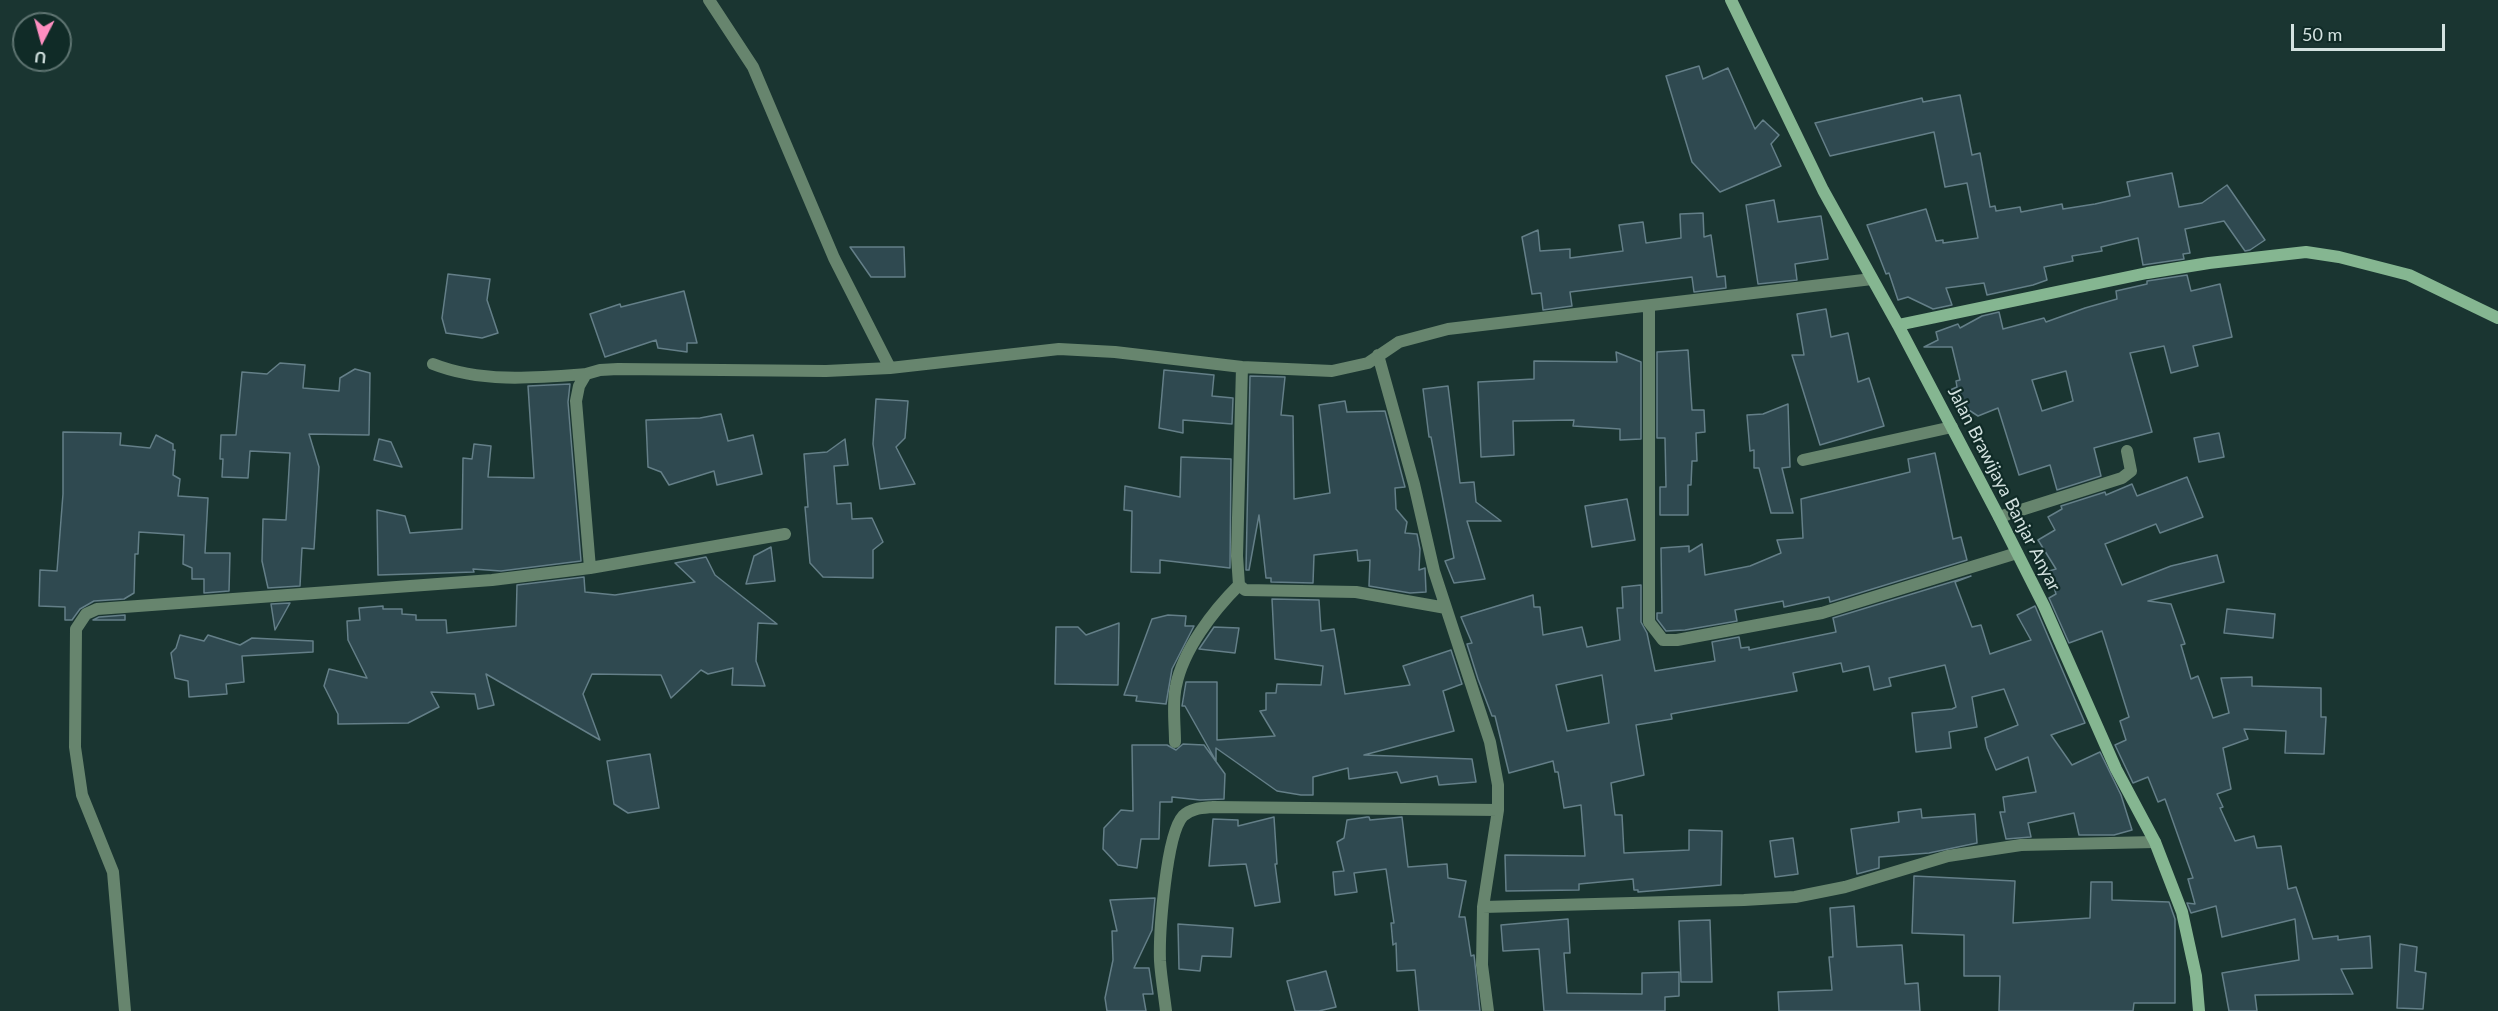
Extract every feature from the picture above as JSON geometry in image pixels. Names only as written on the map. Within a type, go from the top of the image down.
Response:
[{"type":"street","points":[[709,0],[753,66],[834,258],[890,368]]},
{"type":"street","name":"Jalan Brawijaya Banjar Anyar","points":[[1731,0],[1823,190],[1898,325],[1999,517],[2070,663],[2116,769],[2155,842],[2182,912],[2196,976],[2199,1011]]},
{"type":"street","points":[[1898,325],[2147,273],[2306,252],[2339,257],[2409,275],[2498,318]]},
{"type":"street","points":[[434,364],[454,372],[534,378],[618,369],[826,371],[890,368],[1059,349],[1114,352],[1242,368],[1332,371],[1368,363],[1399,342],[1448,328],[1872,279]]},
{"type":"street","points":[[1649,306],[1649,622],[1664,640],[1677,640],[1822,613],[2017,553]]},
{"type":"street","points":[[1378,355],[1414,484],[1434,571],[1490,742],[1498,785],[1498,810],[1483,907],[1482,965],[1488,1011]]},
{"type":"street","points":[[1175,742],[1176,687],[1185,662],[1204,626],[1239,585],[1237,556],[1242,368]]},
{"type":"street","points":[[586,374],[579,386],[576,400],[590,568]]},
{"type":"street","points":[[1803,460],[1952,427]]},
{"type":"street","points":[[1999,517],[2122,478],[2131,471],[2127,450]]},
{"type":"street","points":[[124,1011],[113,872],[82,795],[75,747],[76,629],[86,614],[97,609],[470,582],[590,568],[785,534]]},
{"type":"street","points":[[1239,585],[1245,590],[1356,592],[1446,608]]},
{"type":"street","points":[[1166,1011],[1160,959],[1166,872],[1174,834],[1184,816],[1195,809],[1213,807],[1498,810]]},
{"type":"street","points":[[1483,907],[1795,897],[1845,887],[1948,856],[2021,845],[2155,842]]},
{"type":"building","points":[[1699,66],[1703,79],[1728,68],[1755,129],[1763,120],[1779,135],[1771,144],[1781,166],[1720,192],[1692,162],[1666,76]]},
{"type":"building","points":[[1960,95],[1972,155],[1980,153],[1990,207],[1995,206],[1996,211],[2020,207],[2021,212],[2062,204],[2063,209],[2095,204],[2130,196],[2127,182],[2172,173],[2179,207],[2202,203],[2227,185],[2265,240],[2245,251],[2224,221],[2185,229],[2190,253],[2183,254],[2184,259],[2143,265],[2138,238],[2101,247],[2102,251],[2072,256],[2073,261],[2044,267],[2047,280],[2033,285],[1987,295],[1984,283],[1946,288],[1952,305],[1933,309],[1908,297],[1898,300],[1889,273],[1886,274],[1867,225],[1926,209],[1936,241],[1943,240],[1943,243],[1978,238],[1967,183],[1945,187],[1934,132],[1830,156],[1815,123],[1922,98],[1923,102]]},
{"type":"building","points":[[1774,200],[1778,222],[1821,216],[1828,259],[1795,264],[1797,280],[1758,284],[1746,205]]},
{"type":"building","points":[[1703,213],[1704,237],[1711,235],[1717,277],[1725,276],[1726,288],[1694,292],[1692,277],[1570,292],[1572,306],[1543,310],[1541,293],[1532,294],[1522,237],[1538,230],[1540,251],[1570,249],[1570,258],[1623,251],[1619,225],[1643,222],[1646,243],[1681,238],[1680,214]]},
{"type":"building","points":[[850,247],[904,247],[905,277],[871,277]]},
{"type":"building","points":[[448,274],[490,279],[487,300],[498,333],[482,338],[446,333],[442,318]]},
{"type":"building","points":[[2187,275],[2191,291],[2220,284],[2232,337],[2193,346],[2198,366],[2171,373],[2164,346],[2130,353],[2152,432],[2094,448],[2101,476],[2057,490],[2050,465],[2019,475],[1998,408],[1978,416],[1961,405],[1960,400],[1948,391],[1957,387],[1956,381],[1960,380],[1952,347],[1924,347],[1938,340],[1936,332],[1958,324],[1960,328],[1982,316],[1999,312],[2003,329],[2044,318],[2046,322],[2117,299],[2116,291],[2147,284],[2147,281]],"holes":[[[2066,371],[2073,401],[2042,411],[2032,380]]]},
{"type":"building","points":[[684,291],[697,343],[687,343],[687,352],[658,348],[656,340],[605,357],[590,314],[620,304],[621,307]]},
{"type":"building","points":[[1826,309],[1831,337],[1848,333],[1858,382],[1869,378],[1884,426],[1820,445],[1792,355],[1804,355],[1797,314]]},
{"type":"building","points":[[1688,350],[1692,410],[1704,410],[1705,432],[1696,433],[1697,461],[1692,461],[1691,485],[1688,485],[1688,515],[1660,515],[1660,487],[1666,487],[1665,438],[1657,438],[1657,352]]},
{"type":"building","points":[[1616,352],[1641,362],[1641,439],[1620,440],[1620,429],[1573,426],[1574,420],[1513,421],[1514,455],[1481,457],[1478,382],[1534,379],[1534,361],[1617,362]]},
{"type":"building","points":[[280,363],[305,365],[303,388],[339,391],[340,378],[355,369],[370,373],[369,435],[309,434],[319,467],[314,549],[302,548],[300,586],[268,588],[262,561],[263,519],[286,520],[290,453],[250,451],[248,478],[222,477],[221,435],[236,435],[242,372],[267,374]]},
{"type":"building","points":[[1164,370],[1214,375],[1212,396],[1233,398],[1232,424],[1183,420],[1183,433],[1159,428]]},
{"type":"building","points":[[1250,376],[1285,377],[1281,415],[1293,416],[1294,499],[1330,493],[1319,405],[1345,401],[1347,412],[1385,411],[1405,487],[1395,488],[1396,509],[1407,522],[1405,533],[1417,534],[1420,549],[1419,570],[1425,568],[1426,592],[1410,593],[1369,586],[1370,560],[1358,561],[1357,550],[1314,555],[1313,583],[1271,582],[1271,578],[1266,578],[1259,515],[1249,570],[1246,570]]},
{"type":"building","points":[[570,384],[568,402],[581,561],[501,571],[473,569],[474,572],[378,575],[377,510],[405,516],[410,533],[462,529],[463,458],[472,459],[474,444],[491,446],[488,477],[534,478],[528,386]]},
{"type":"building","points":[[1448,386],[1460,483],[1474,482],[1476,502],[1501,521],[1467,521],[1485,579],[1454,583],[1445,561],[1454,558],[1431,437],[1429,437],[1423,389]]},
{"type":"building","points":[[876,399],[908,401],[905,438],[896,447],[915,484],[880,489],[873,444]]},
{"type":"building","points":[[1788,404],[1790,467],[1782,468],[1793,513],[1771,513],[1759,468],[1754,468],[1754,450],[1750,451],[1747,415],[1763,414]]},
{"type":"building","points":[[721,414],[728,441],[753,435],[762,474],[717,485],[714,471],[669,485],[661,472],[648,467],[646,420],[700,418]]},
{"type":"building","points":[[63,432],[121,433],[120,445],[150,448],[156,435],[173,444],[173,450],[175,450],[173,475],[180,479],[178,496],[208,498],[205,553],[230,553],[229,591],[204,593],[204,579],[192,579],[192,568],[183,564],[184,535],[139,532],[138,554],[135,554],[134,593],[124,599],[94,601],[80,609],[72,620],[65,620],[65,607],[39,606],[40,570],[57,571],[63,494]]},
{"type":"building","points":[[2219,433],[2224,457],[2199,462],[2194,438]]},
{"type":"building","points":[[379,439],[391,442],[402,467],[374,460]]},
{"type":"building","points":[[845,439],[848,465],[834,466],[837,504],[851,503],[852,519],[872,518],[883,542],[873,550],[873,578],[823,577],[810,563],[805,507],[808,507],[804,454],[827,452]]},
{"type":"building","points":[[1935,453],[1953,539],[1961,537],[1967,560],[1830,602],[1829,597],[1784,607],[1783,601],[1735,610],[1737,621],[1666,631],[1657,619],[1657,613],[1662,613],[1661,548],[1689,546],[1689,552],[1702,544],[1705,575],[1750,566],[1781,553],[1777,540],[1803,538],[1801,499],[1910,472],[1908,459]]},
{"type":"building","points":[[1181,457],[1231,459],[1230,568],[1160,560],[1160,573],[1131,572],[1132,511],[1124,510],[1125,486],[1180,497]]},
{"type":"building","points":[[2187,477],[2203,517],[2160,533],[2156,524],[2105,544],[2122,585],[2171,566],[2217,555],[2224,582],[2148,601],[2171,604],[2185,644],[2181,645],[2191,679],[2198,676],[2213,718],[2229,713],[2221,678],[2252,677],[2252,686],[2321,688],[2321,717],[2326,717],[2324,754],[2285,753],[2286,731],[2244,729],[2248,739],[2223,748],[2231,789],[2217,794],[2223,807],[2220,808],[2235,841],[2254,836],[2257,848],[2281,846],[2288,889],[2296,887],[2313,939],[2338,936],[2338,940],[2370,936],[2372,968],[2341,969],[2353,994],[2255,995],[2257,1011],[2229,1011],[2222,973],[2299,960],[2295,919],[2222,937],[2216,906],[2191,913],[2187,903],[2195,904],[2188,879],[2193,878],[2165,799],[2158,802],[2148,777],[2133,783],[2115,745],[2126,740],[2120,721],[2129,717],[2102,631],[2069,643],[2049,598],[2056,594],[2049,571],[2056,569],[2038,540],[2055,530],[2048,517],[2062,509],[2061,506],[2105,492],[2106,495],[2132,484],[2137,496]]},
{"type":"building","points":[[1627,499],[1635,540],[1592,547],[1585,506]]},
{"type":"building","points":[[771,547],[775,581],[746,584],[754,556]]},
{"type":"building","points":[[706,557],[715,575],[777,624],[758,623],[756,661],[765,686],[732,685],[733,668],[708,674],[701,670],[671,698],[661,675],[592,674],[583,694],[600,740],[486,674],[494,705],[478,709],[475,694],[431,692],[439,707],[408,723],[338,724],[338,714],[324,686],[329,669],[367,678],[348,640],[347,621],[360,620],[359,608],[383,606],[383,609],[402,609],[402,614],[416,615],[416,620],[446,620],[447,633],[516,626],[517,585],[584,577],[585,592],[615,595],[695,582],[675,563]]},
{"type":"building","points":[[1971,576],[1955,582],[1972,627],[1981,625],[1990,654],[2031,640],[2017,615],[2035,606],[2085,723],[2051,735],[2072,765],[2100,752],[2121,795],[2132,830],[2114,835],[2079,835],[2074,813],[2028,823],[2031,837],[2006,839],[2000,812],[2005,812],[2003,797],[2036,792],[2028,757],[1996,770],[1987,748],[1985,738],[2018,725],[2004,689],[1972,697],[1977,727],[1949,732],[1951,748],[1916,752],[1912,713],[1956,707],[1945,665],[1889,678],[1891,686],[1874,690],[1869,666],[1843,672],[1841,663],[1793,673],[1797,691],[1671,714],[1672,719],[1636,725],[1644,775],[1611,783],[1615,815],[1622,815],[1624,853],[1689,850],[1689,830],[1722,831],[1721,885],[1638,892],[1634,890],[1633,879],[1579,884],[1579,890],[1506,891],[1505,855],[1585,856],[1581,805],[1564,808],[1558,772],[1555,772],[1553,761],[1509,773],[1495,716],[1492,716],[1478,679],[1467,644],[1472,643],[1461,617],[1533,595],[1534,607],[1540,607],[1543,635],[1582,627],[1587,647],[1620,640],[1617,608],[1623,608],[1622,587],[1641,585],[1641,622],[1647,633],[1655,671],[1715,661],[1712,642],[1739,637],[1741,648],[1749,647],[1749,650],[1836,632],[1833,618]],"holes":[[[1602,675],[1609,723],[1567,731],[1556,685]]]},
{"type":"building","points":[[1272,599],[1319,600],[1321,631],[1334,629],[1345,694],[1410,685],[1403,666],[1451,650],[1462,684],[1443,691],[1454,731],[1364,755],[1472,759],[1476,782],[1439,785],[1437,776],[1401,783],[1397,772],[1349,779],[1348,768],[1313,777],[1313,795],[1301,795],[1277,791],[1216,748],[1216,761],[1185,706],[1182,706],[1186,682],[1217,682],[1217,740],[1275,736],[1260,711],[1266,710],[1266,693],[1276,693],[1277,684],[1321,685],[1323,666],[1275,659]]},
{"type":"building","points":[[290,603],[275,630],[271,604]]},
{"type":"building","points":[[2227,609],[2275,614],[2273,638],[2224,633]]},
{"type":"building","points":[[125,615],[125,620],[93,620],[99,617]]},
{"type":"building","points":[[1168,615],[1186,616],[1185,626],[1194,626],[1172,669],[1166,704],[1136,701],[1137,696],[1124,695],[1152,619]]},
{"type":"building","points":[[1119,623],[1118,685],[1055,684],[1056,627],[1078,627],[1086,635]]},
{"type":"building","points":[[1214,627],[1239,628],[1235,653],[1199,649]]},
{"type":"building","points":[[180,635],[204,641],[208,635],[240,645],[252,638],[313,641],[313,652],[242,656],[244,682],[226,684],[227,694],[189,697],[188,681],[175,678],[171,653],[176,648]]},
{"type":"building","points":[[1183,744],[1204,745],[1225,774],[1224,799],[1200,800],[1172,797],[1172,802],[1160,802],[1159,839],[1141,839],[1137,868],[1118,865],[1103,849],[1104,828],[1121,810],[1133,811],[1132,745],[1167,745],[1176,750]]},
{"type":"building","points":[[650,754],[659,808],[628,813],[614,804],[607,761]]},
{"type":"building","points":[[1921,809],[1922,818],[1975,814],[1977,843],[1929,853],[1879,857],[1879,868],[1857,874],[1851,829],[1899,822],[1898,812]]},
{"type":"building","points":[[1274,817],[1277,864],[1275,864],[1280,902],[1255,906],[1246,864],[1209,866],[1213,819],[1238,820],[1238,826]]},
{"type":"building","points":[[1369,817],[1370,820],[1402,817],[1408,867],[1447,864],[1448,878],[1466,881],[1459,917],[1465,917],[1471,956],[1474,955],[1480,1011],[1419,1011],[1415,970],[1397,971],[1396,943],[1393,945],[1391,923],[1394,923],[1386,869],[1354,873],[1357,892],[1335,895],[1333,872],[1344,871],[1337,842],[1344,838],[1347,820]]},
{"type":"building","points":[[1793,838],[1798,874],[1775,877],[1770,841]]},
{"type":"building","points":[[1914,876],[2015,881],[2013,923],[2090,918],[2091,882],[2112,882],[2112,900],[2169,902],[2175,919],[2175,1003],[2134,1003],[2133,1011],[1999,1011],[2000,976],[1964,976],[1964,935],[1912,933]]},
{"type":"building","points":[[1155,898],[1152,930],[1134,968],[1149,968],[1153,994],[1143,994],[1146,1011],[1107,1011],[1105,998],[1113,960],[1112,931],[1117,931],[1110,900]]},
{"type":"building","points":[[1854,906],[1857,947],[1902,945],[1905,984],[1918,983],[1920,1011],[1779,1011],[1778,992],[1832,990],[1829,957],[1833,957],[1830,908]]},
{"type":"building","points":[[1568,919],[1570,953],[1564,953],[1567,993],[1642,994],[1642,973],[1679,972],[1679,996],[1665,997],[1665,1011],[1544,1011],[1539,949],[1503,951],[1501,925]]},
{"type":"building","points":[[1710,920],[1712,982],[1681,982],[1679,921]]},
{"type":"building","points":[[1178,924],[1233,928],[1231,957],[1202,956],[1200,971],[1179,969]]},
{"type":"building","points":[[2400,944],[2417,947],[2415,971],[2426,973],[2423,1009],[2397,1008]]},
{"type":"building","points":[[1326,971],[1336,1007],[1319,1011],[1295,1011],[1287,981]]}]
